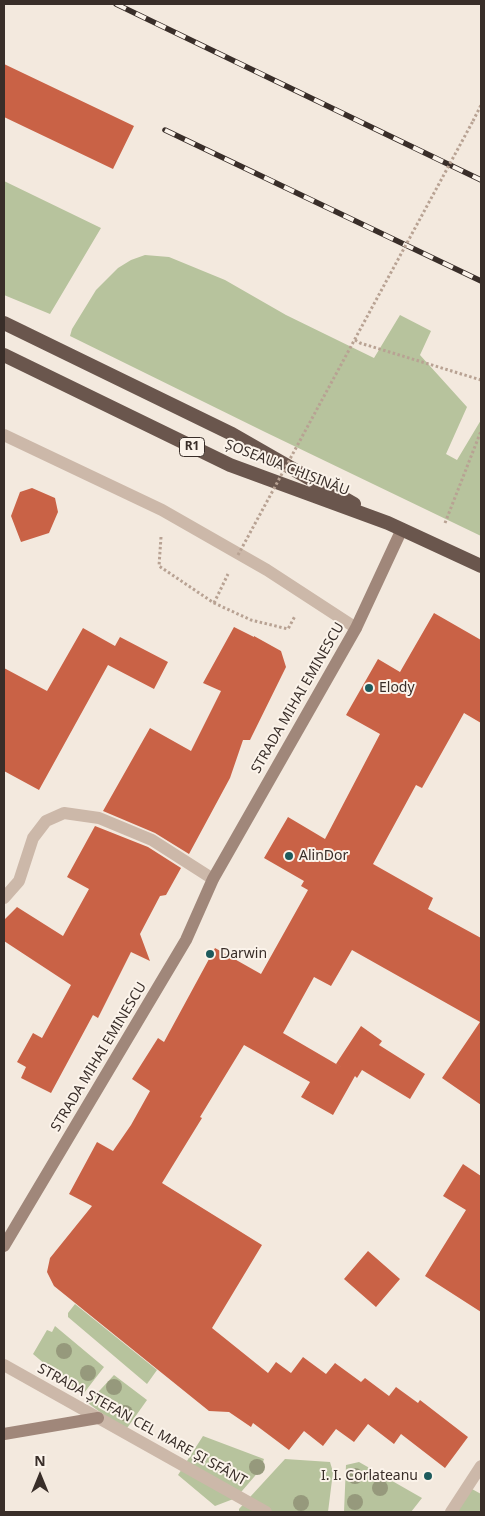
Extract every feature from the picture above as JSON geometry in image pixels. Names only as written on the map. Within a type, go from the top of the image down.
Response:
[{"type":"highway","points":[[4,323],[232,434],[388,522]]},
{"type":"highway","name":"ȘOSEAUA CHIȘINĂU","points":[[4,355],[230,466],[388,522],[481,566]]},
{"type":"main road","name":"STRADA MIHAI EMINESCU","points":[[4,1246],[186,940],[213,879],[356,628],[402,529]]},
{"type":"main road","points":[[4,1434],[98,1418]]},
{"type":"street","points":[[4,435],[162,510],[267,570],[356,628]]},
{"type":"street","points":[[4,898],[19,881],[33,838],[46,821],[64,814],[99,818],[152,840],[213,879]]},
{"type":"street","name":"STRADA ȘTEFAN CEL MARE ȘI SFÂNT","points":[[4,1364],[266,1512]]},
{"type":"street","points":[[451,1512],[481,1466]]},
{"type":"path","points":[[238,555],[481,105]]},
{"type":"path","points":[[355,340],[360,344],[481,380]]},
{"type":"path","points":[[437,545],[481,430]]},
{"type":"path","points":[[159,566],[214,602],[251,620],[288,629],[306,595]]},
{"type":"path","points":[[214,602],[229,572]]},
{"type":"green space","points":[[4,181],[101,228],[50,314],[4,295]]},
{"type":"green space","points":[[145,255],[169,257],[225,280],[286,315],[374,358],[400,315],[431,331],[420,355],[467,407],[446,454],[457,460],[481,420],[481,536],[70,336],[72,329],[96,290],[118,268],[131,260]]},
{"type":"green space","points":[[75,1304],[157,1370],[147,1384],[68,1317],[68,1313]]},
{"type":"green space","points":[[55,1326],[104,1367],[84,1393],[79,1393],[33,1354],[47,1330],[52,1332]]},
{"type":"green space","points":[[114,1375],[147,1400],[125,1431],[88,1403]]},
{"type":"green space","points":[[203,1436],[264,1459],[260,1470],[236,1498],[215,1506],[178,1475]]},
{"type":"green space","points":[[285,1459],[330,1462],[333,1472],[328,1512],[239,1512],[239,1509]]},
{"type":"green space","points":[[359,1462],[422,1498],[411,1512],[344,1512],[346,1465]]},
{"type":"green space","points":[[472,1489],[481,1494],[481,1512],[457,1512]]},
{"type":"building","points":[[4,64],[134,126],[113,169],[4,117]]},
{"type":"building","points":[[32,488],[55,498],[58,512],[49,533],[21,542],[11,516],[20,492]]},
{"type":"building","points":[[434,613],[481,640],[481,723],[464,713],[422,788],[416,785],[373,864],[433,898],[428,909],[481,938],[481,1105],[442,1078],[480,1022],[352,950],[331,986],[314,977],[283,1033],[336,1064],[361,1026],[382,1041],[379,1045],[425,1074],[410,1099],[362,1070],[357,1078],[355,1076],[333,1115],[301,1097],[310,1082],[244,1045],[162,1183],[262,1245],[212,1328],[268,1373],[276,1362],[291,1373],[303,1357],[326,1374],[335,1363],[361,1382],[365,1378],[389,1396],[396,1387],[418,1403],[420,1400],[468,1437],[445,1468],[401,1434],[394,1444],[368,1424],[354,1442],[336,1429],[323,1446],[304,1431],[289,1450],[253,1423],[251,1427],[229,1412],[209,1411],[54,1286],[47,1272],[50,1258],[92,1206],[69,1194],[97,1142],[113,1151],[131,1125],[150,1091],[132,1079],[158,1038],[164,1042],[215,948],[261,974],[308,890],[301,886],[304,881],[264,858],[288,817],[325,839],[380,734],[346,715],[378,659],[400,672]]},
{"type":"building","points":[[234,627],[281,651],[286,667],[250,740],[243,740],[230,778],[189,854],[155,833],[103,811],[150,728],[191,751],[221,691],[203,683]]},
{"type":"building","points":[[83,628],[115,646],[120,637],[168,662],[154,689],[108,665],[39,790],[4,771],[4,668],[47,691]]},
{"type":"building","points":[[95,826],[148,847],[181,868],[166,895],[160,896],[140,934],[150,961],[131,952],[98,1018],[93,1015],[51,1093],[21,1078],[26,1067],[17,1062],[33,1033],[42,1038],[71,985],[4,941],[4,920],[17,907],[63,936],[89,889],[67,877]]},
{"type":"building","points":[[463,1164],[481,1176],[481,1312],[425,1276],[466,1210],[443,1196]]},
{"type":"building","points":[[368,1251],[400,1279],[376,1307],[344,1279]]},
{"type":"railway","points":[[116,4],[481,180]]},
{"type":"railway","points":[[165,130],[481,281]]},
{"type":"place","name":"Elody","points":[[369,688]]},
{"type":"place","name":"AlinDor","points":[[289,856]]},
{"type":"place","name":"Darwin","points":[[210,954]]},
{"type":"place","name":"I. I. Corlateanu","points":[[428,1476]]}]
